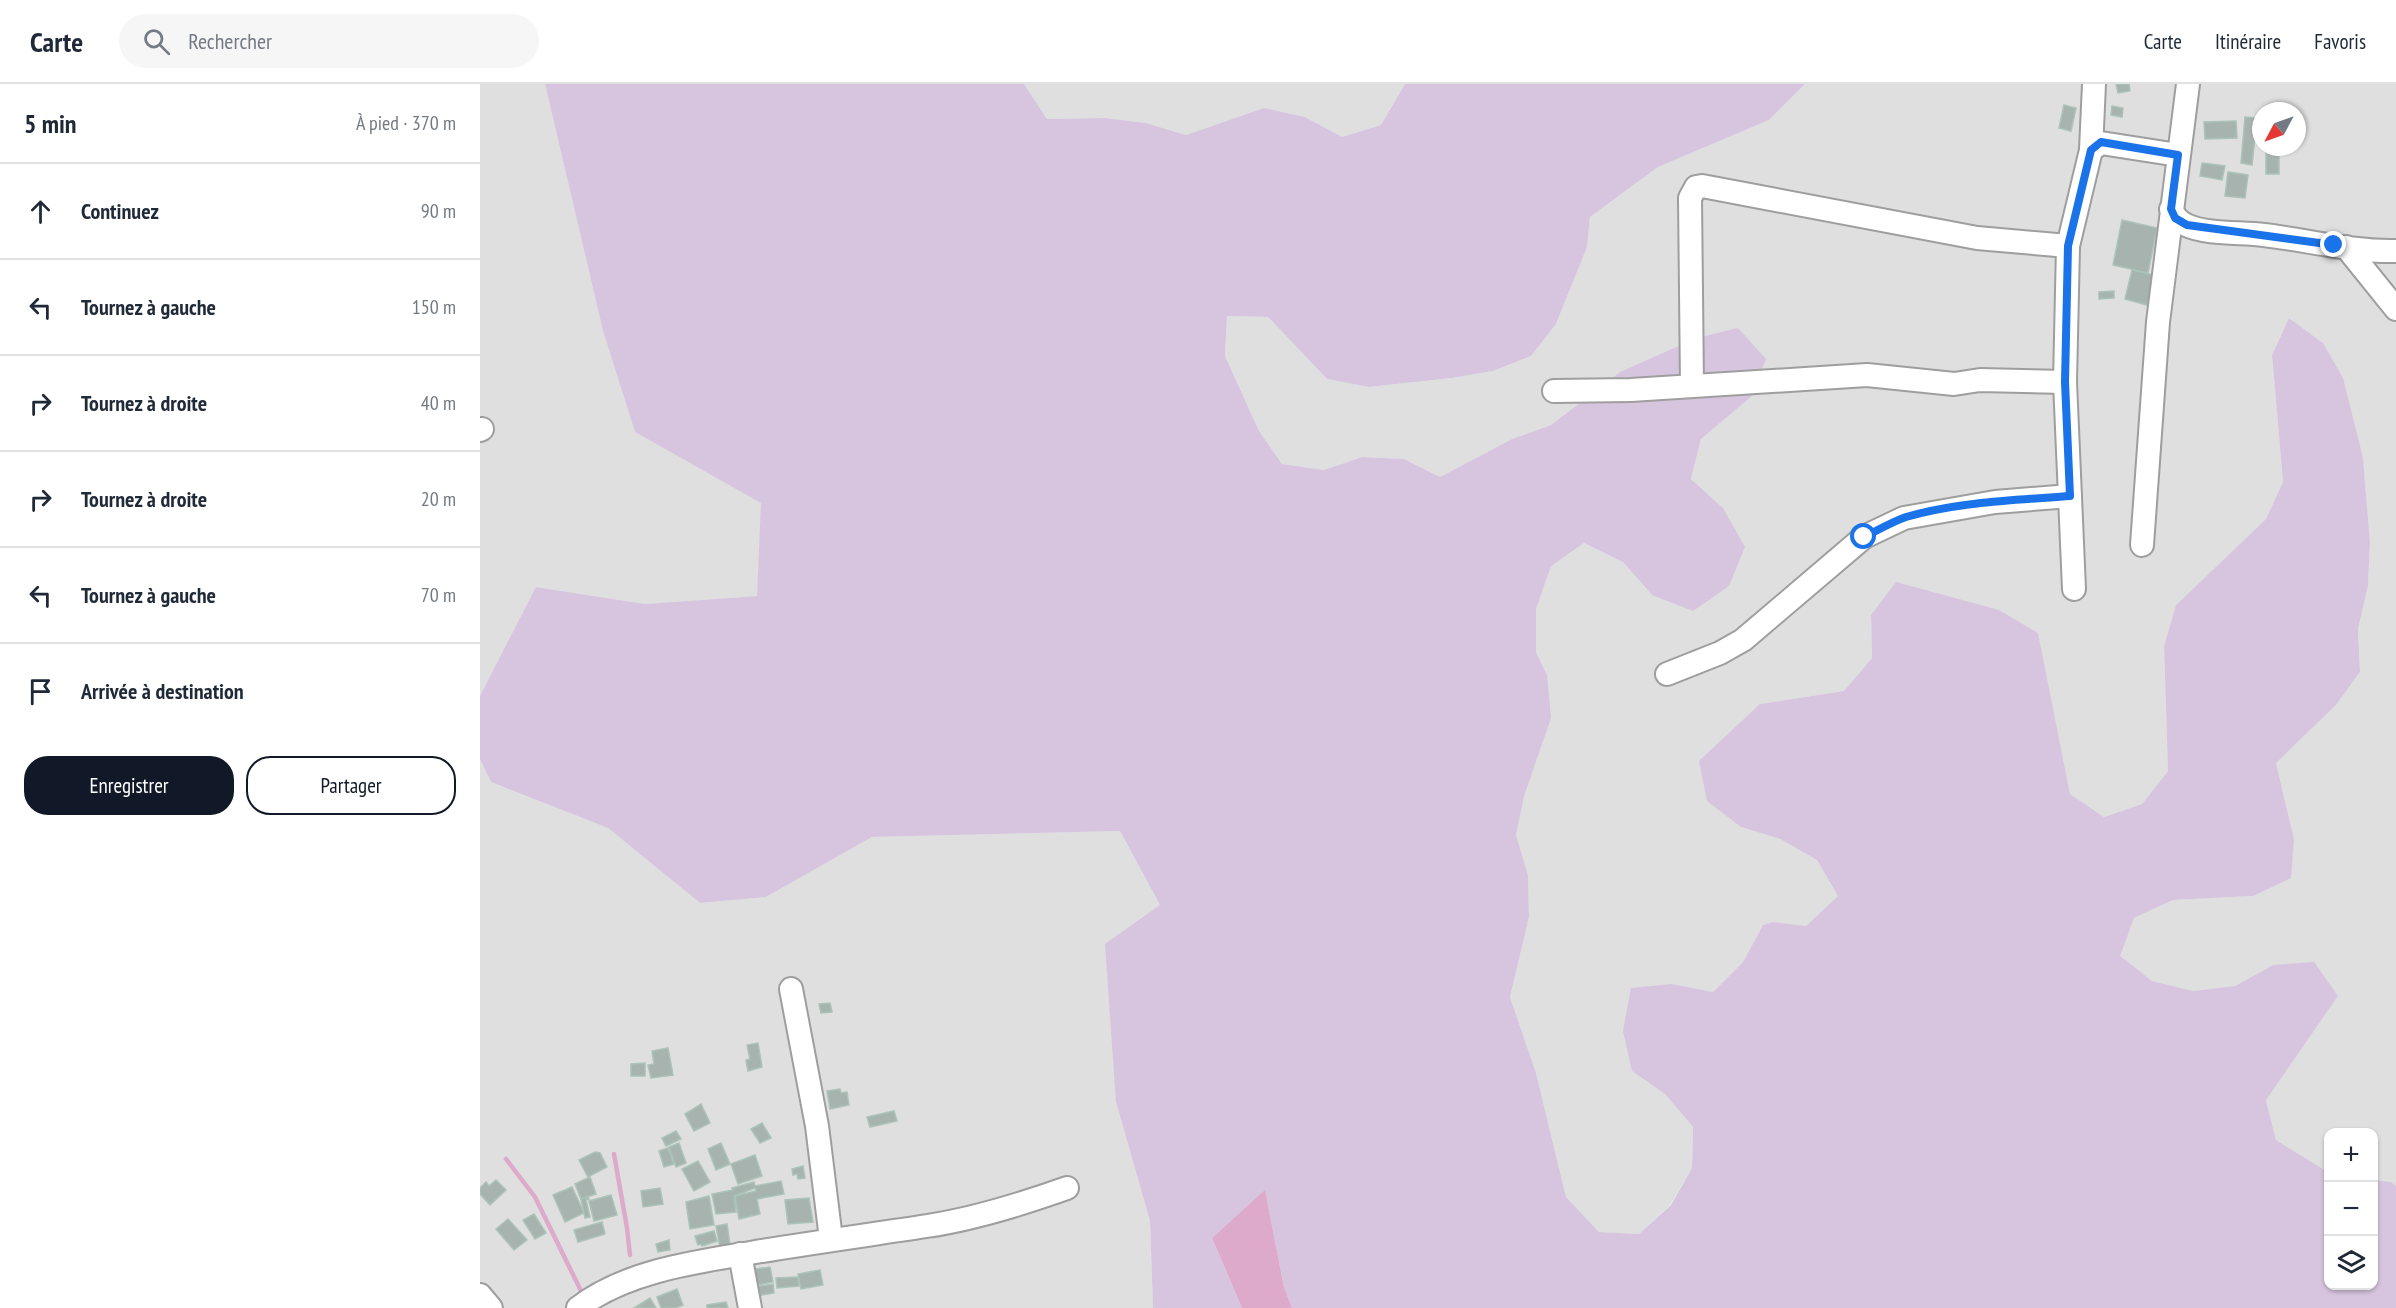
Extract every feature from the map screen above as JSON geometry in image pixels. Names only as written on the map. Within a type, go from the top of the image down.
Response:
[{"type":"street","points":[[2074,589],[2065,382],[2068,246],[2091,150],[2094,84]]},
{"type":"street","points":[[2142,545],[2158,322],[2188,84]]},
{"type":"street","points":[[2091,150],[2101,142],[2178,155]]},
{"type":"street","points":[[1692,386],[1690,198],[1696,187],[1702,186],[1977,238],[2068,246]]},
{"type":"street","points":[[2171,209],[2175,218],[2187,225],[2367,250],[2396,251]]},
{"type":"street","points":[[2346,247],[2396,309]]},
{"type":"street","points":[[1554,392],[1867,375],[1954,384],[1980,380],[2065,382]]},
{"type":"street","points":[[1667,674],[1720,653],[1743,640],[1864,537],[1904,518],[1995,502],[2070,496]]},
{"type":"street","points":[[791,989],[817,1126],[831,1239]]},
{"type":"street","points":[[578,1308],[618,1285],[687,1263],[831,1239],[929,1226],[1024,1203],[1068,1188]]},
{"type":"street","points":[[740,1254],[750,1308]]},
{"type":"street","points":[[480,1295],[491,1308]]},
{"type":"shaded area","points":[[480,84],[545,84],[603,331],[635,432],[762,503],[757,596],[645,604],[537,587],[480,696]]},
{"type":"shaded area","points":[[545,84],[1024,84],[1047,119],[1105,118],[1146,123],[1186,135],[1264,108],[1305,117],[1342,137],[1381,125],[1405,84],[1805,84],[1769,120],[1658,167],[1590,217],[1587,247],[1556,324],[1531,356],[1493,371],[1369,387],[1327,379],[1268,317],[1227,316],[1225,356],[1259,431],[1282,464],[1324,470],[1362,457],[1404,459],[1440,477],[1512,439],[1551,425],[1620,372],[1697,338],[1738,328],[1766,359],[1751,397],[1701,439],[1691,479],[1723,508],[1745,547],[1729,586],[1693,611],[1652,595],[1623,562],[1584,543],[1551,566],[1536,609],[1536,652],[1547,675],[1551,718],[1524,796],[1516,835],[1528,875],[1529,917],[1510,997],[1536,1073],[1566,1197],[1599,1232],[1639,1234],[1671,1205],[1692,1168],[1693,1127],[1665,1094],[1632,1071],[1623,1031],[1631,988],[1672,984],[1713,992],[1743,962],[1763,925],[1773,922],[1806,926],[1838,896],[1817,860],[1780,839],[1741,827],[1707,801],[1699,761],[1760,704],[1844,691],[1872,658],[1871,615],[1896,582],[1999,610],[2038,633],[2070,794],[2104,817],[2142,804],[2168,771],[2164,646],[2176,605],[2266,519],[2283,482],[2272,355],[2289,318],[2323,343],[2343,378],[2363,458],[2370,542],[2368,586],[2358,629],[2360,672],[2336,705],[2276,763],[2294,839],[2291,878],[2253,896],[2173,900],[2134,918],[2120,956],[2152,981],[2193,991],[2235,986],[2273,965],[2314,962],[2338,996],[2266,1100],[2276,1140],[2324,1170],[2324,1290],[2378,1290],[2378,1180],[2391,1182],[2396,1186],[2396,1308],[1292,1308],[1284,1287],[1265,1191],[1212,1238],[1242,1308],[1153,1308],[1150,1221],[1116,1102],[1105,944],[1160,905],[1120,831],[872,837],[766,897],[700,903],[608,828],[491,782],[480,759],[480,696],[536,587],[645,604],[757,596],[761,503],[635,432],[603,331]]},
{"type":"shaded area","points":[[1024,84],[1405,84],[1381,125],[1342,137],[1305,117],[1264,108],[1186,135],[1146,123],[1105,118],[1047,119]]},
{"type":"shaded area","points":[[1805,84],[2396,84],[2396,1186],[2390,1182],[2378,1180],[2378,1128],[2324,1128],[2324,1170],[2276,1140],[2266,1099],[2338,996],[2273,965],[2235,986],[2193,991],[2152,981],[2119,956],[2134,918],[2173,900],[2253,896],[2294,839],[2276,763],[2336,705],[2360,672],[2358,629],[2368,586],[2370,542],[2363,458],[2323,343],[2289,318],[2272,355],[2283,482],[2266,519],[2176,605],[2164,646],[2168,771],[2142,804],[2104,817],[2070,794],[2037,633],[1871,615],[1872,658],[1844,691],[1760,704],[1741,827],[1780,839],[1817,860],[1838,896],[1806,926],[1773,922],[1763,925],[1743,962],[1713,992],[1672,984],[1632,1070],[1665,1094],[1693,1127],[1692,1168],[1670,1205],[1639,1234],[1599,1232],[1566,1197],[1536,1073],[1510,997],[1529,917],[1528,875],[1516,835],[1547,675],[1536,652],[1536,609],[1551,565],[1584,543],[1623,562],[1652,595],[1723,508],[1691,479],[1701,439],[1751,397],[1620,372],[1551,425],[1512,439],[1440,477],[1404,459],[1362,457],[1324,470],[1282,464],[1259,431],[1225,356],[1227,316],[1268,317],[1327,379],[1369,387],[1493,371],[1531,356],[1556,324],[1587,247],[1590,217],[1658,167],[1769,120]]},
{"type":"shaded area","points":[[480,759],[491,782],[608,828],[700,903],[766,897],[872,837],[1120,831],[1160,905],[1116,1102],[1150,1221],[1153,1308],[480,1308]]},
{"type":"shaded area","points":[[1265,1190],[1284,1287],[1292,1308],[1242,1308],[1212,1238]]},
{"type":"building","points":[[2116,84],[2129,84],[2130,91],[2118,93]]},
{"type":"building","points":[[2064,105],[2076,108],[2071,131],[2059,128]]},
{"type":"building","points":[[2112,106],[2123,108],[2122,117],[2111,115]]},
{"type":"building","points":[[2245,117],[2252,118],[2252,165],[2241,163]]},
{"type":"building","points":[[2236,121],[2237,138],[2205,139],[2204,122]]},
{"type":"building","points":[[2266,156],[2279,156],[2279,174],[2266,174]]},
{"type":"building","points":[[2202,163],[2225,166],[2222,180],[2200,176]]},
{"type":"building","points":[[2228,172],[2248,175],[2245,198],[2225,196]]},
{"type":"building","points":[[2122,220],[2157,228],[2148,273],[2113,265]]},
{"type":"building","points":[[2132,270],[2154,275],[2147,305],[2125,299]]},
{"type":"building","points":[[2114,291],[2114,298],[2099,299],[2099,292]]},
{"type":"building","points":[[830,1003],[832,1012],[821,1013],[819,1004]]},
{"type":"building","points":[[758,1043],[762,1067],[748,1071],[746,1060],[750,1059],[747,1045]]},
{"type":"building","points":[[668,1048],[673,1075],[651,1078],[648,1065],[654,1064],[652,1051]]},
{"type":"building","points":[[645,1063],[645,1076],[631,1076],[631,1064]]},
{"type":"building","points":[[840,1089],[841,1093],[847,1092],[849,1105],[830,1109],[827,1091]]},
{"type":"building","points":[[701,1104],[710,1123],[694,1131],[685,1114]]},
{"type":"building","points":[[894,1111],[897,1121],[870,1127],[867,1117]]},
{"type":"building","points":[[762,1123],[771,1138],[760,1143],[751,1129]]},
{"type":"building","points":[[676,1131],[681,1139],[666,1146],[662,1138]]},
{"type":"building","points":[[679,1143],[686,1163],[676,1167],[669,1147]]},
{"type":"building","points":[[721,1143],[730,1164],[716,1170],[708,1149]]},
{"type":"building","points":[[668,1148],[674,1164],[664,1167],[659,1151]]},
{"type":"building","points":[[595,1152],[600,1153],[607,1167],[588,1177],[579,1160]]},
{"type":"building","points":[[755,1155],[762,1176],[738,1184],[731,1164]]},
{"type":"building","points":[[698,1161],[710,1182],[694,1191],[682,1169]]},
{"type":"building","points":[[803,1166],[805,1178],[798,1179],[797,1174],[793,1175],[792,1169]]},
{"type":"building","points":[[590,1177],[596,1194],[581,1199],[575,1184]]},
{"type":"building","points":[[496,1180],[506,1190],[490,1205],[480,1194],[480,1188],[486,1182],[489,1186]]},
{"type":"building","points":[[781,1181],[784,1194],[757,1199],[760,1214],[739,1219],[735,1196],[756,1191],[755,1188],[734,1196],[736,1212],[716,1214],[712,1194],[733,1190],[732,1188],[754,1182],[755,1186]]},
{"type":"building","points":[[572,1187],[584,1213],[565,1222],[553,1195]]},
{"type":"building","points":[[660,1188],[663,1204],[643,1207],[641,1191]]},
{"type":"building","points":[[611,1195],[617,1215],[594,1221],[589,1201]]},
{"type":"building","points":[[709,1196],[714,1225],[690,1229],[686,1202]]},
{"type":"building","points":[[588,1197],[589,1199],[586,1200],[590,1217],[585,1218],[581,1199]]},
{"type":"building","points":[[809,1198],[813,1222],[788,1224],[785,1200]]},
{"type":"building","points":[[534,1214],[546,1233],[535,1239],[523,1220]]},
{"type":"building","points":[[508,1219],[527,1240],[514,1250],[496,1229]]},
{"type":"building","points":[[602,1222],[605,1234],[578,1242],[574,1230]]},
{"type":"building","points":[[727,1224],[730,1245],[720,1247],[716,1226]]},
{"type":"building","points":[[714,1231],[717,1241],[702,1246],[698,1245],[695,1236]]},
{"type":"building","points":[[669,1240],[670,1250],[658,1252],[656,1244]]},
{"type":"building","points":[[770,1267],[773,1282],[751,1286],[749,1270]]},
{"type":"building","points":[[820,1270],[823,1285],[801,1289],[798,1274]]},
{"type":"building","points":[[798,1277],[799,1286],[777,1288],[776,1278]]},
{"type":"building","points":[[773,1284],[774,1293],[756,1296],[754,1287]]},
{"type":"building","points":[[677,1289],[683,1305],[676,1308],[661,1308],[657,1297]]},
{"type":"building","points":[[650,1298],[656,1308],[634,1308]]},
{"type":"building","points":[[726,1302],[728,1308],[707,1308],[707,1305]]},
{"type":"waterway","points":[[614,1154],[630,1255]]},
{"type":"waterway","points":[[506,1159],[535,1197],[583,1295]]},
{"type":"route","points":[[1864,537],[1904,518],[1931,512],[1995,502],[2070,496],[2065,382],[2068,246],[2091,150],[2096,144],[2101,142],[2178,155],[2171,209],[2175,218],[2187,225],[2210,230],[2334,245]]}]
